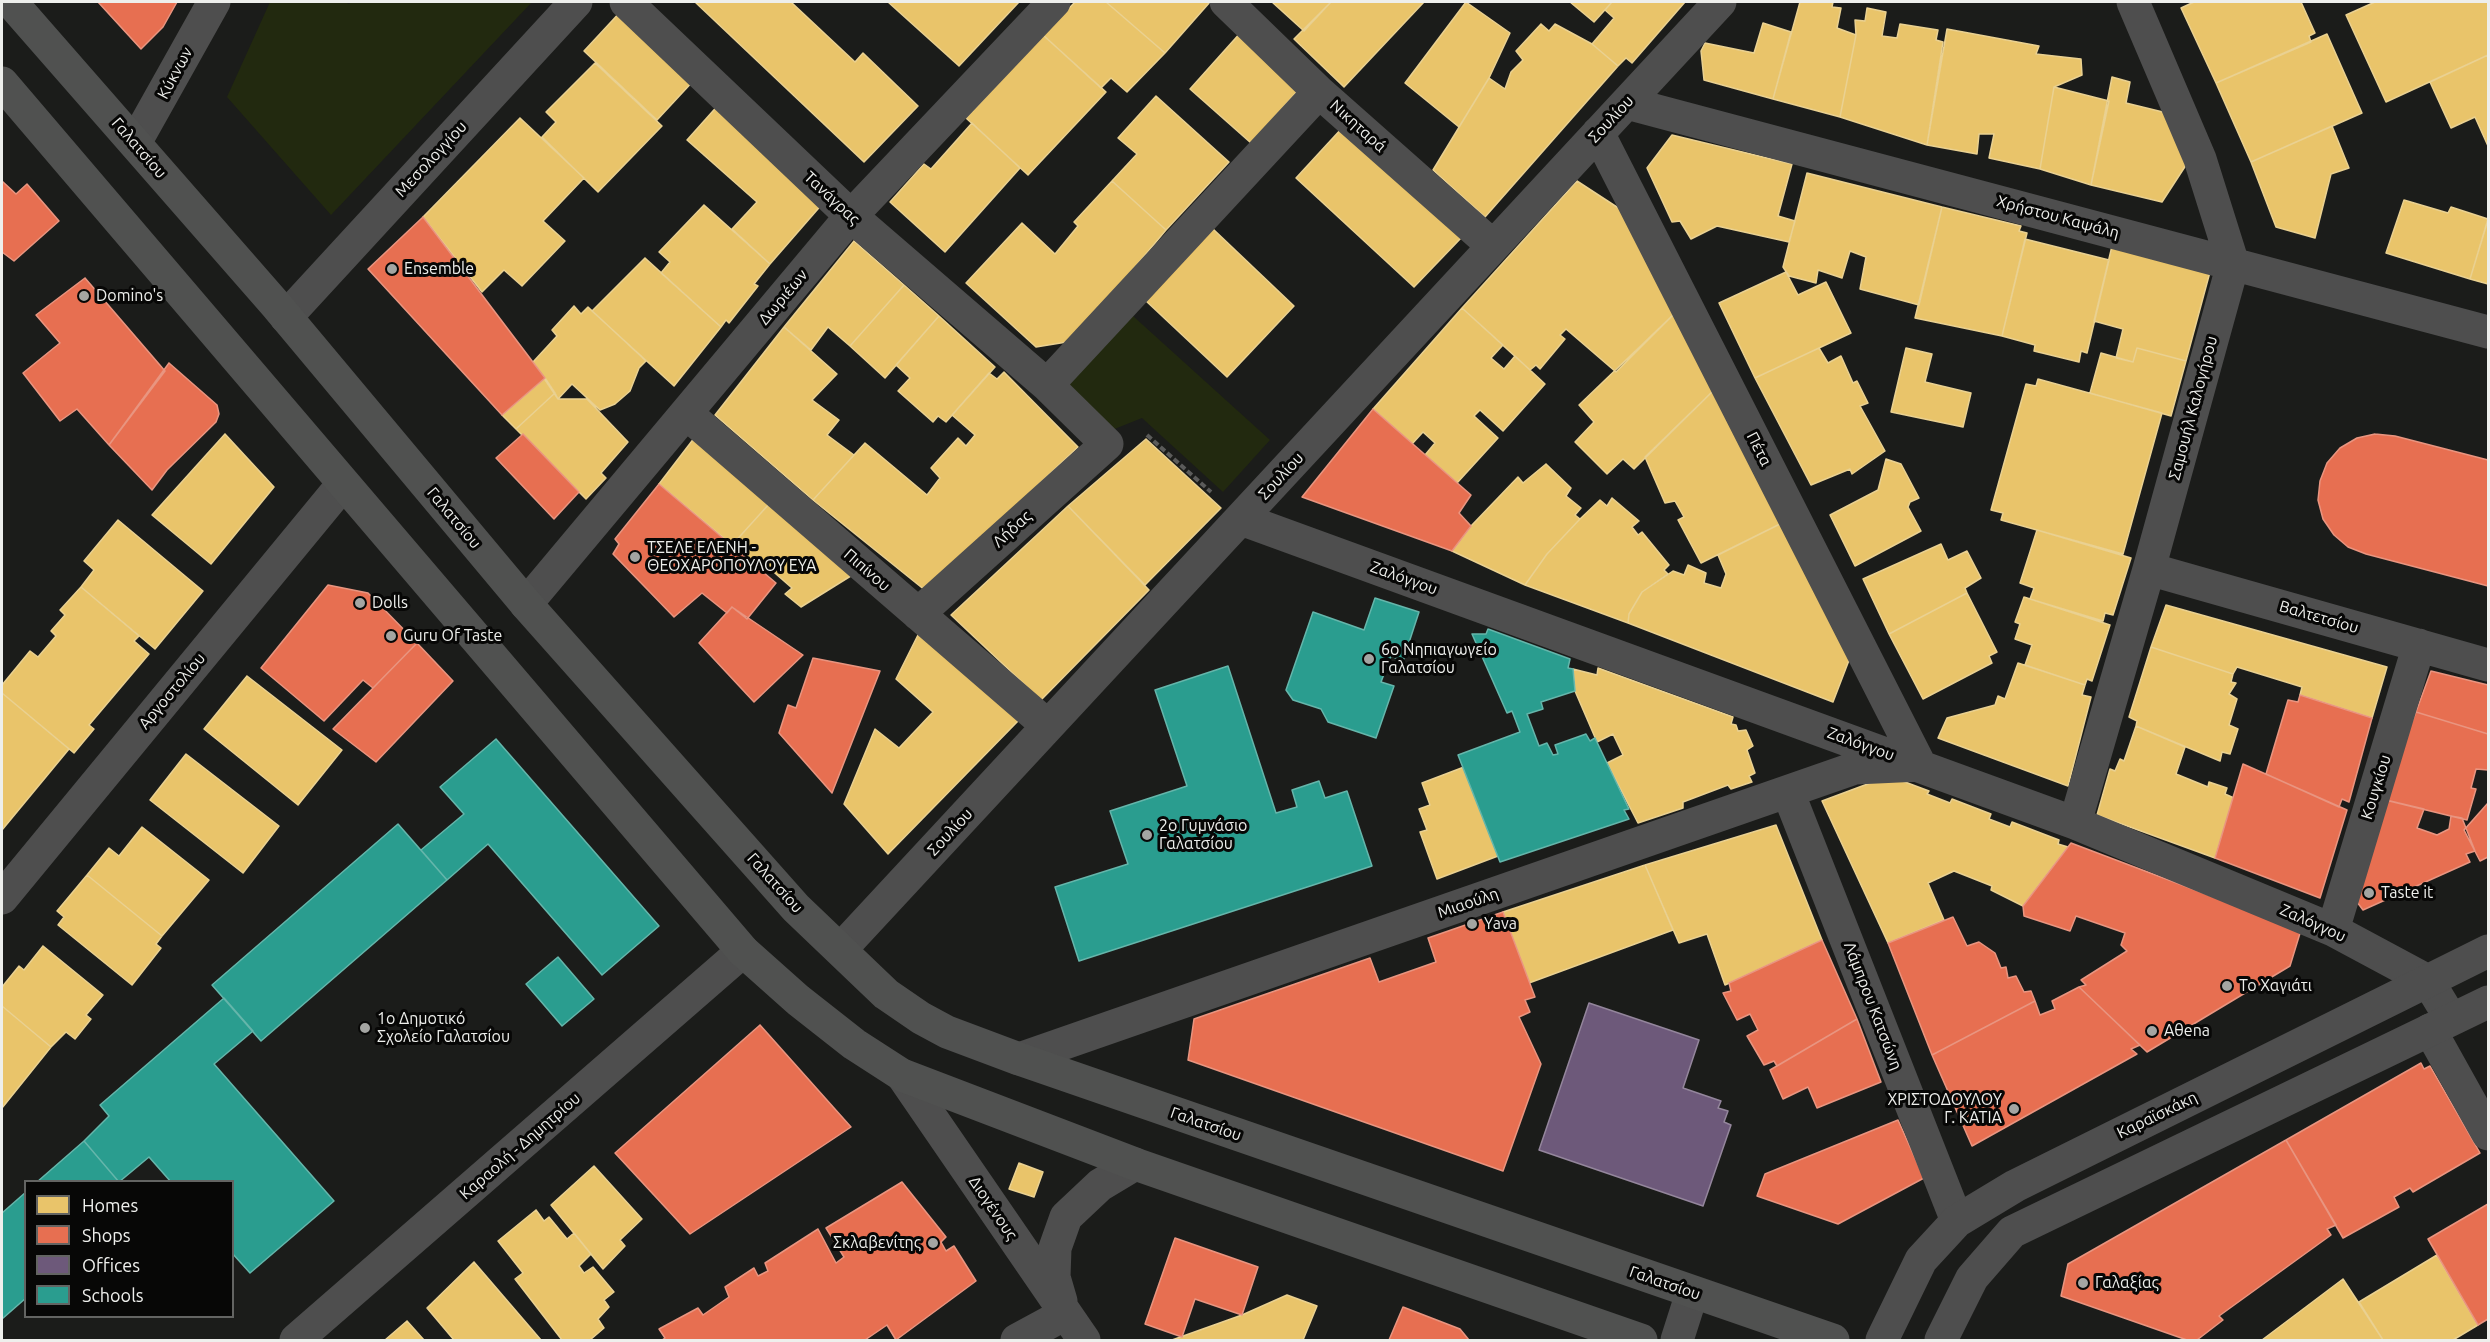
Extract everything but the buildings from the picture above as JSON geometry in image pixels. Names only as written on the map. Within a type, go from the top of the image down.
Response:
[{"type":"main road","name":"Γαλατσίου","points":[[11,2],[286,317],[526,604],[796,908],[886,994],[921,1018],[947,1032],[1019,1059],[1833,1341]]},
{"type":"main road","points":[[2,83],[743,951],[798,1000],[854,1044],[903,1075],[1135,1164],[1641,1341]]},
{"type":"street","name":"Κύκνων","points":[[135,143],[214,2]]},
{"type":"street","name":"Μεσολογγίου","points":[[286,317],[576,2]]},
{"type":"street","name":"Τανάγρας","points":[[626,2],[850,216],[1047,385],[1107,444]]},
{"type":"street","name":"Δωριέων","points":[[526,604],[850,216],[1053,2]]},
{"type":"street","name":"Νικηταρά","points":[[1226,2],[1319,92],[1493,246]]},
{"type":"street","name":"Σουλίου","points":[[841,949],[1720,2]]},
{"type":"street","points":[[2133,2],[2200,159],[2233,264]]},
{"type":"street","points":[[1047,385],[1319,92]]},
{"type":"street","name":"Χρήστου Καψάλη","points":[[1627,103],[2488,332]]},
{"type":"street","name":"Πέτα","points":[[1598,133],[1920,765]]},
{"type":"street","name":"Σαμουήλ Καλογήρου","points":[[2075,823],[2149,569],[2233,264]]},
{"type":"street","name":"Πιπίνου","points":[[686,413],[1048,726]]},
{"type":"street","name":"Λήδας","points":[[918,614],[1107,444]]},
{"type":"street","name":"Αργοστολίου","points":[[2,898],[343,484]]},
{"type":"street","name":"Ζαλόγγου","points":[[1241,519],[2075,823],[2333,930],[2428,981]]},
{"type":"street","name":"Βαλτετσίου","points":[[2149,569],[2488,665]]},
{"type":"street","name":"Κουγκίου","points":[[2333,930],[2419,645]]},
{"type":"street","name":"Μιαούλη","points":[[1019,1059],[1855,768],[1920,765]]},
{"type":"street","name":"Λάμπρου Κατσώνη","points":[[1788,792],[1957,1221]]},
{"type":"street","name":"Καραολή - Δημητρίου","points":[[296,1341],[743,951]]},
{"type":"street","name":"Καραϊσκάκη","points":[[1882,1341],[1921,1260],[1957,1221],[2015,1186],[2488,951]]},
{"type":"street","points":[[2428,981],[2441,1025],[2488,1134]]},
{"type":"street","points":[[1941,1341],[1972,1278],[2012,1232],[2488,1002]]},
{"type":"street","name":"Διογένους","points":[[903,1075],[1084,1341]]},
{"type":"street","points":[[1017,1341],[1065,1314],[1054,1277],[1055,1248],[1066,1218],[1100,1185],[1135,1164]]},
{"type":"street","points":[[1677,1341],[1692,1293]]},
{"type":"path","points":[[1107,444],[1141,429],[1241,519]]},
{"type":"green space","points":[[270,2],[345,2],[349,4],[351,2],[532,2],[331,215],[227,97]]},
{"type":"green space","points":[[1133,316],[1270,440],[1223,492],[1142,418],[1112,430],[1066,386]]},
{"type":"place","name":"Ensemble","points":[[392,269]]},
{"type":"place","name":"Domino's","points":[[84,296]]},
{"type":"place","name":"ΤΣΕΛΕ ΕΛΕΝΗ - ΘΕΟΧΑΡΟΠΟΥΛΟΥ ΕΥΑ","points":[[635,557]]},
{"type":"place","name":"Dolls","points":[[360,603]]},
{"type":"place","name":"Guru Of Taste","points":[[391,636]]},
{"type":"place","name":"6ο Νηπιαγωγείο Γαλατσίου","points":[[1369,659]]},
{"type":"place","name":"2ο Γυμνάσιο Γαλατσίου","points":[[1147,835]]},
{"type":"place","name":"Taste it","points":[[2369,893]]},
{"type":"place","name":"Yava","points":[[1472,924]]},
{"type":"place","name":"Το Χαγιάτι","points":[[2227,986]]},
{"type":"place","name":"1ο Δημοτικό Σχολείο Γαλατσίου","points":[[365,1028]]},
{"type":"place","name":"Αθena","points":[[2152,1031]]},
{"type":"place","name":"ΧΡΙΣΤΟΔΟΥΛΟΥ Γ. ΚΑΤΙΑ","points":[[2014,1109]]},
{"type":"place","name":"Σκλαβενίτης","points":[[933,1243]]},
{"type":"place","name":"Γαλαξίας","points":[[2083,1283]]}]
